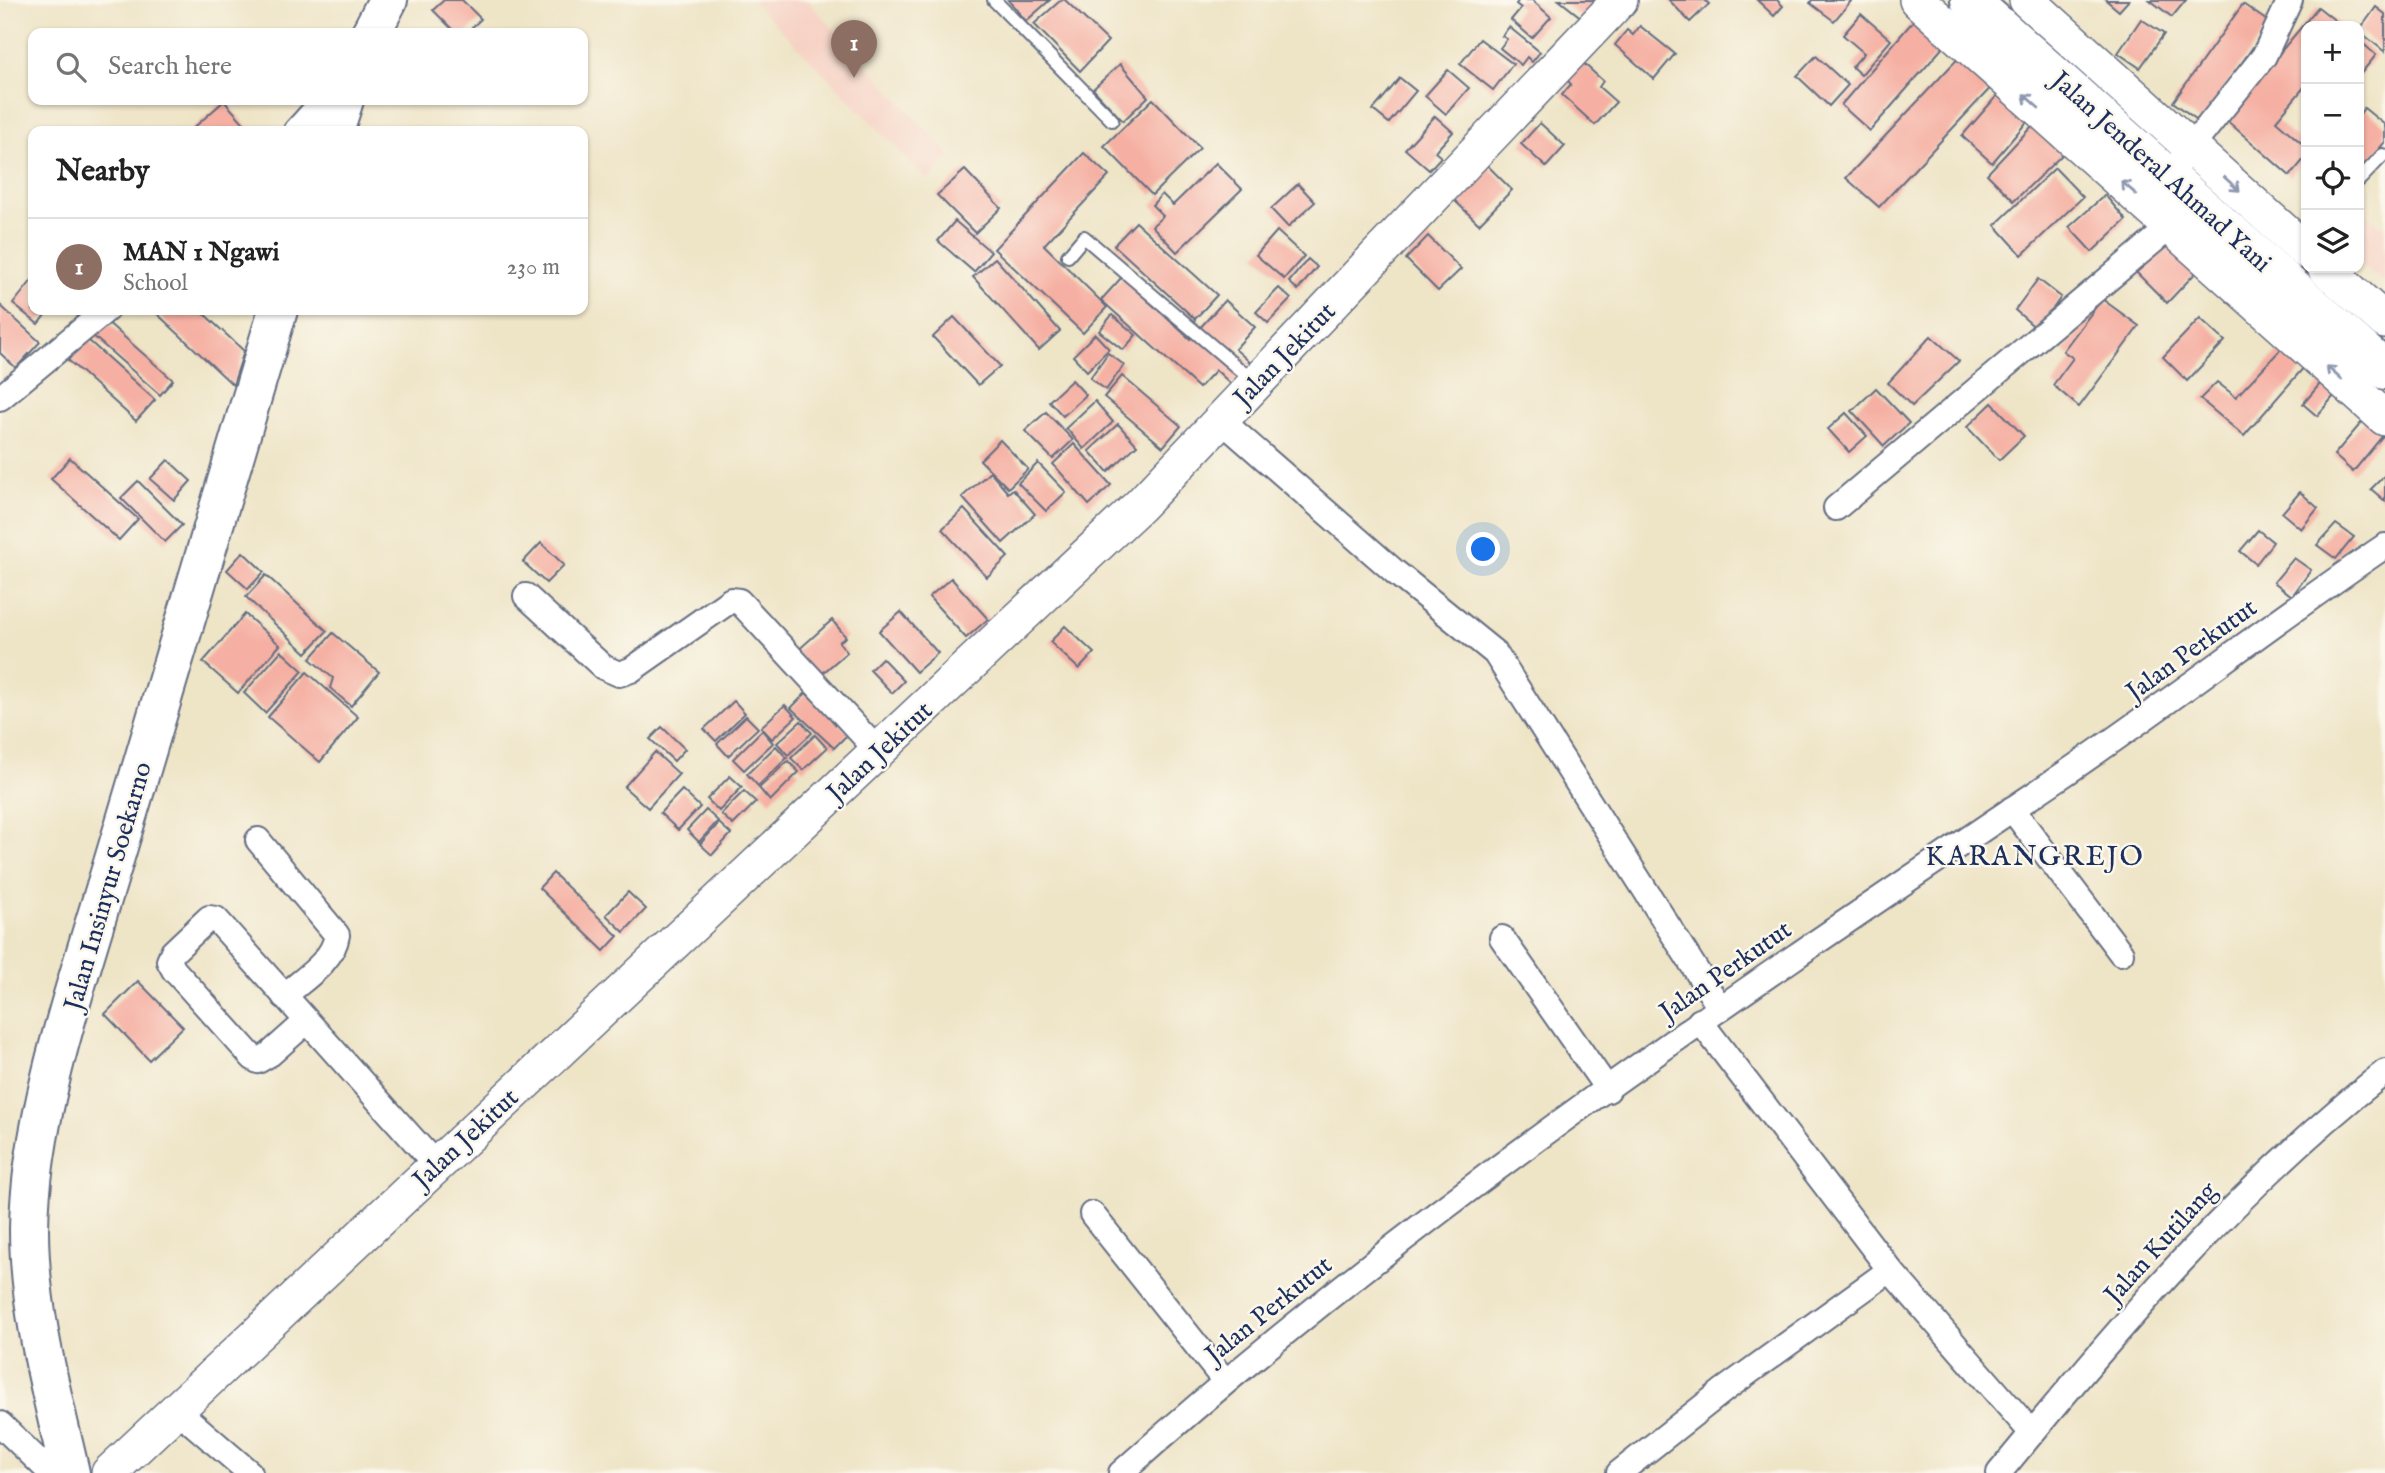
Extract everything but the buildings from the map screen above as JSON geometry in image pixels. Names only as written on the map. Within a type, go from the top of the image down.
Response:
[{"type":"main road","points":[[374,28],[388,0]]},
{"type":"main road","name":"Jalan Jenderal Ahmad Yani","points":[[1970,0],[2180,162],[2185,214],[2385,370]]},
{"type":"main road","points":[[336,126],[342,105]]},
{"type":"main road","name":"Jalan Insinyur Soekarno","points":[[70,1473],[32,1287],[29,1228],[35,1154],[57,1058],[95,924],[277,315]]},
{"type":"street","name":"Jalan Jekitut","points":[[109,1473],[1140,505],[1620,0]]},
{"type":"street","points":[[1917,0],[2185,214],[2385,418]]},
{"type":"street","points":[[2027,0],[2180,162],[2301,242]]},
{"type":"street","points":[[2180,162],[2264,56],[2290,0]]},
{"type":"street","points":[[301,126],[319,105]]},
{"type":"street","points":[[1836,509],[2185,214]]},
{"type":"street","points":[[2331,273],[2385,321]]},
{"type":"street","points":[[0,398],[100,315]]},
{"type":"street","points":[[1220,420],[1395,572],[1495,653],[1710,1015],[1890,1270],[2032,1433]]},
{"type":"street","name":"Jalan Perkutut","points":[[1121,1473],[1224,1380],[1328,1297],[1710,1015],[2148,717],[2385,546]]},
{"type":"street","points":[[526,596],[603,667],[620,674],[631,670],[731,600],[739,601],[877,750]]},
{"type":"street","points":[[2012,809],[2121,953]]},
{"type":"street","points":[[258,840],[337,935],[336,947],[329,957],[284,996]]},
{"type":"street","points":[[307,1021],[270,1054],[258,1061],[169,961],[173,952],[212,917],[307,1021],[436,1165]]},
{"type":"street","points":[[1502,938],[1608,1090]]},
{"type":"street","name":"Jalan Kutilang","points":[[1999,1473],[2207,1231],[2271,1168],[2385,1072]]},
{"type":"street","points":[[1092,1214],[1224,1380]]},
{"type":"street","points":[[1619,1473],[1704,1405],[1890,1270]]},
{"type":"street","points":[[177,1410],[250,1473]]},
{"type":"street","points":[[0,1424],[51,1473]]},
{"type":"lane","points":[[994,0],[1111,120]]},
{"type":"lane","points":[[2364,175],[2383,155]]},
{"type":"lane","points":[[1068,256],[1084,237],[1256,383]]},
{"type":"shaded area","points":[[752,0],[807,0],[950,156],[928,180]]},
{"type":"shaded area","points":[[2364,212],[2385,229],[2385,283],[2364,268]]},
{"type":"place","name":"MAN 1 Ngawi","points":[[854,78]]},
{"type":"district","name":"KARANGREJO","points":[[2035,855]]}]
